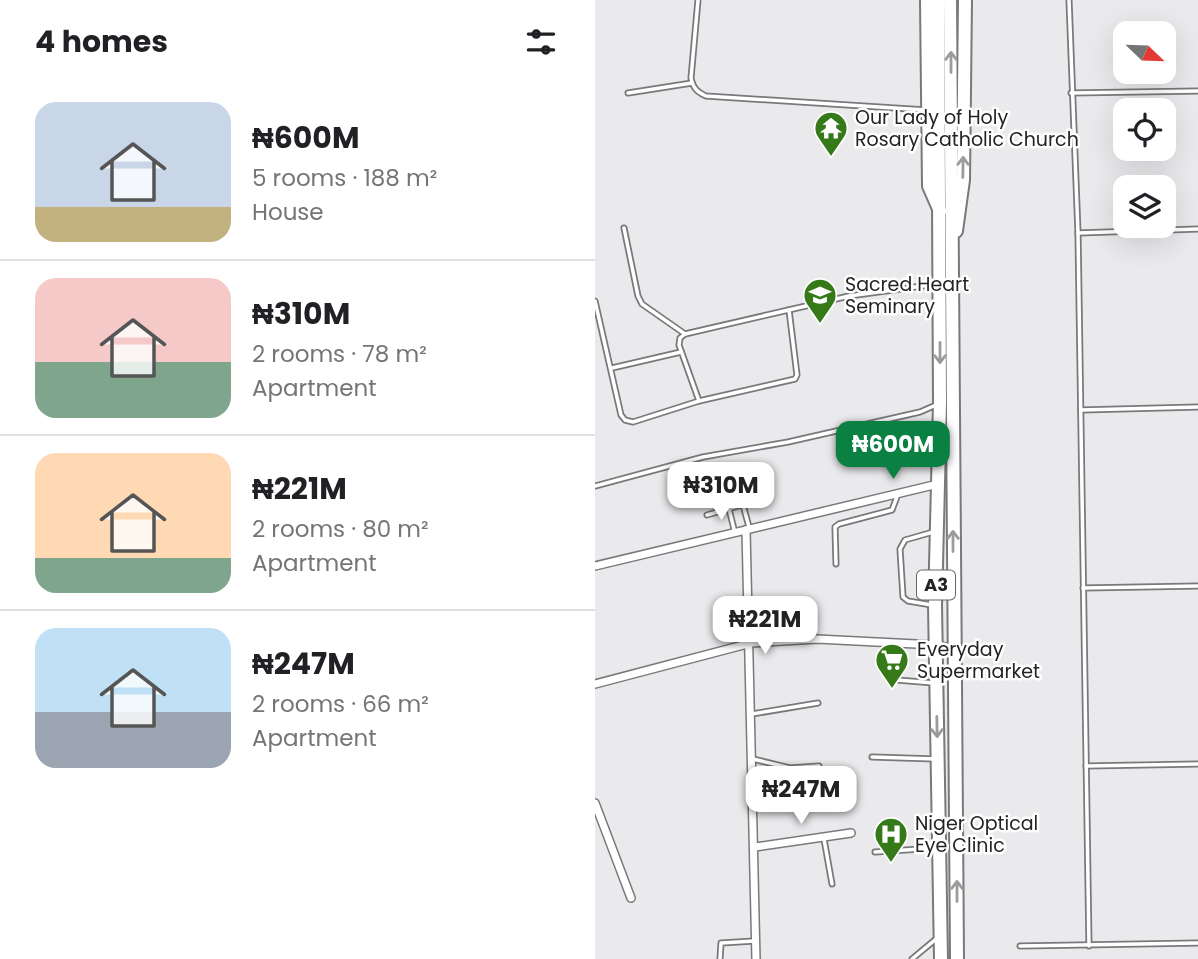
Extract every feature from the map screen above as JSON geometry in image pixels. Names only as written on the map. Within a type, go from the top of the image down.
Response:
[{"type":"main road","points":[[927,0],[929,186],[940,211]]},
{"type":"main road","name":"A3","points":[[938,0],[951,259],[957,959]]},
{"type":"main road","name":"A3","points":[[941,959],[935,605],[939,484],[940,211],[950,0]]},
{"type":"main road","points":[[951,259],[963,180],[965,0]]},
{"type":"street","points":[[595,566],[939,484]]},
{"type":"street","points":[[748,530],[756,959]]},
{"type":"street","points":[[595,684],[751,643],[817,639],[936,645],[954,649]]},
{"type":"street","points":[[595,803],[631,898]]},
{"type":"street","points":[[755,847],[851,833]]},
{"type":"lane","points":[[698,0],[692,82],[699,93],[706,96],[928,110]]},
{"type":"lane","points":[[1069,0],[1078,233],[1089,946]]},
{"type":"lane","points":[[628,93],[692,82]]},
{"type":"lane","points":[[1071,93],[1198,92]]},
{"type":"lane","points":[[624,228],[642,304],[685,334]]},
{"type":"lane","points":[[1078,233],[1198,229]]},
{"type":"lane","points":[[699,401],[681,352],[680,338],[685,334],[849,296],[940,284]]},
{"type":"lane","points":[[595,301],[621,415],[625,420],[633,422],[699,401],[796,379],[789,310]]},
{"type":"lane","points":[[595,327],[601,326]]},
{"type":"lane","points":[[612,368],[681,352]]},
{"type":"lane","points":[[595,486],[703,457],[788,442],[908,415],[940,403]]},
{"type":"lane","points":[[1081,411],[1198,407]]},
{"type":"lane","points":[[836,564],[835,527],[892,510],[898,494]]},
{"type":"lane","points":[[707,515],[765,498]]},
{"type":"lane","points":[[743,505],[748,530]]},
{"type":"lane","points":[[729,509],[736,533]]},
{"type":"lane","points":[[935,605],[908,601],[903,597],[900,549],[905,540],[938,530]]},
{"type":"lane","points":[[1083,589],[1198,586]]},
{"type":"lane","points":[[897,662],[897,680],[936,683]]},
{"type":"lane","points":[[752,714],[818,703]]},
{"type":"lane","points":[[872,757],[938,759]]},
{"type":"lane","points":[[753,759],[790,768],[819,766]]},
{"type":"lane","points":[[1086,766],[1198,764]]},
{"type":"lane","points":[[824,837],[832,884]]},
{"type":"lane","points":[[875,852],[938,848]]},
{"type":"lane","points":[[912,959],[940,936]]},
{"type":"lane","points":[[720,959],[721,943],[756,941]]},
{"type":"lane","points":[[1020,946],[1198,943]]},
{"type":"place","name":"Our Lady of Holy Rosary Catholic Church","points":[[831,158]]},
{"type":"place","name":"Sacred Heart Seminary","points":[[820,325]]},
{"type":"place","name":"Everyday Supermarket","points":[[892,690]]},
{"type":"place","name":"Niger Optical Eye Clinic","points":[[891,864]]}]
